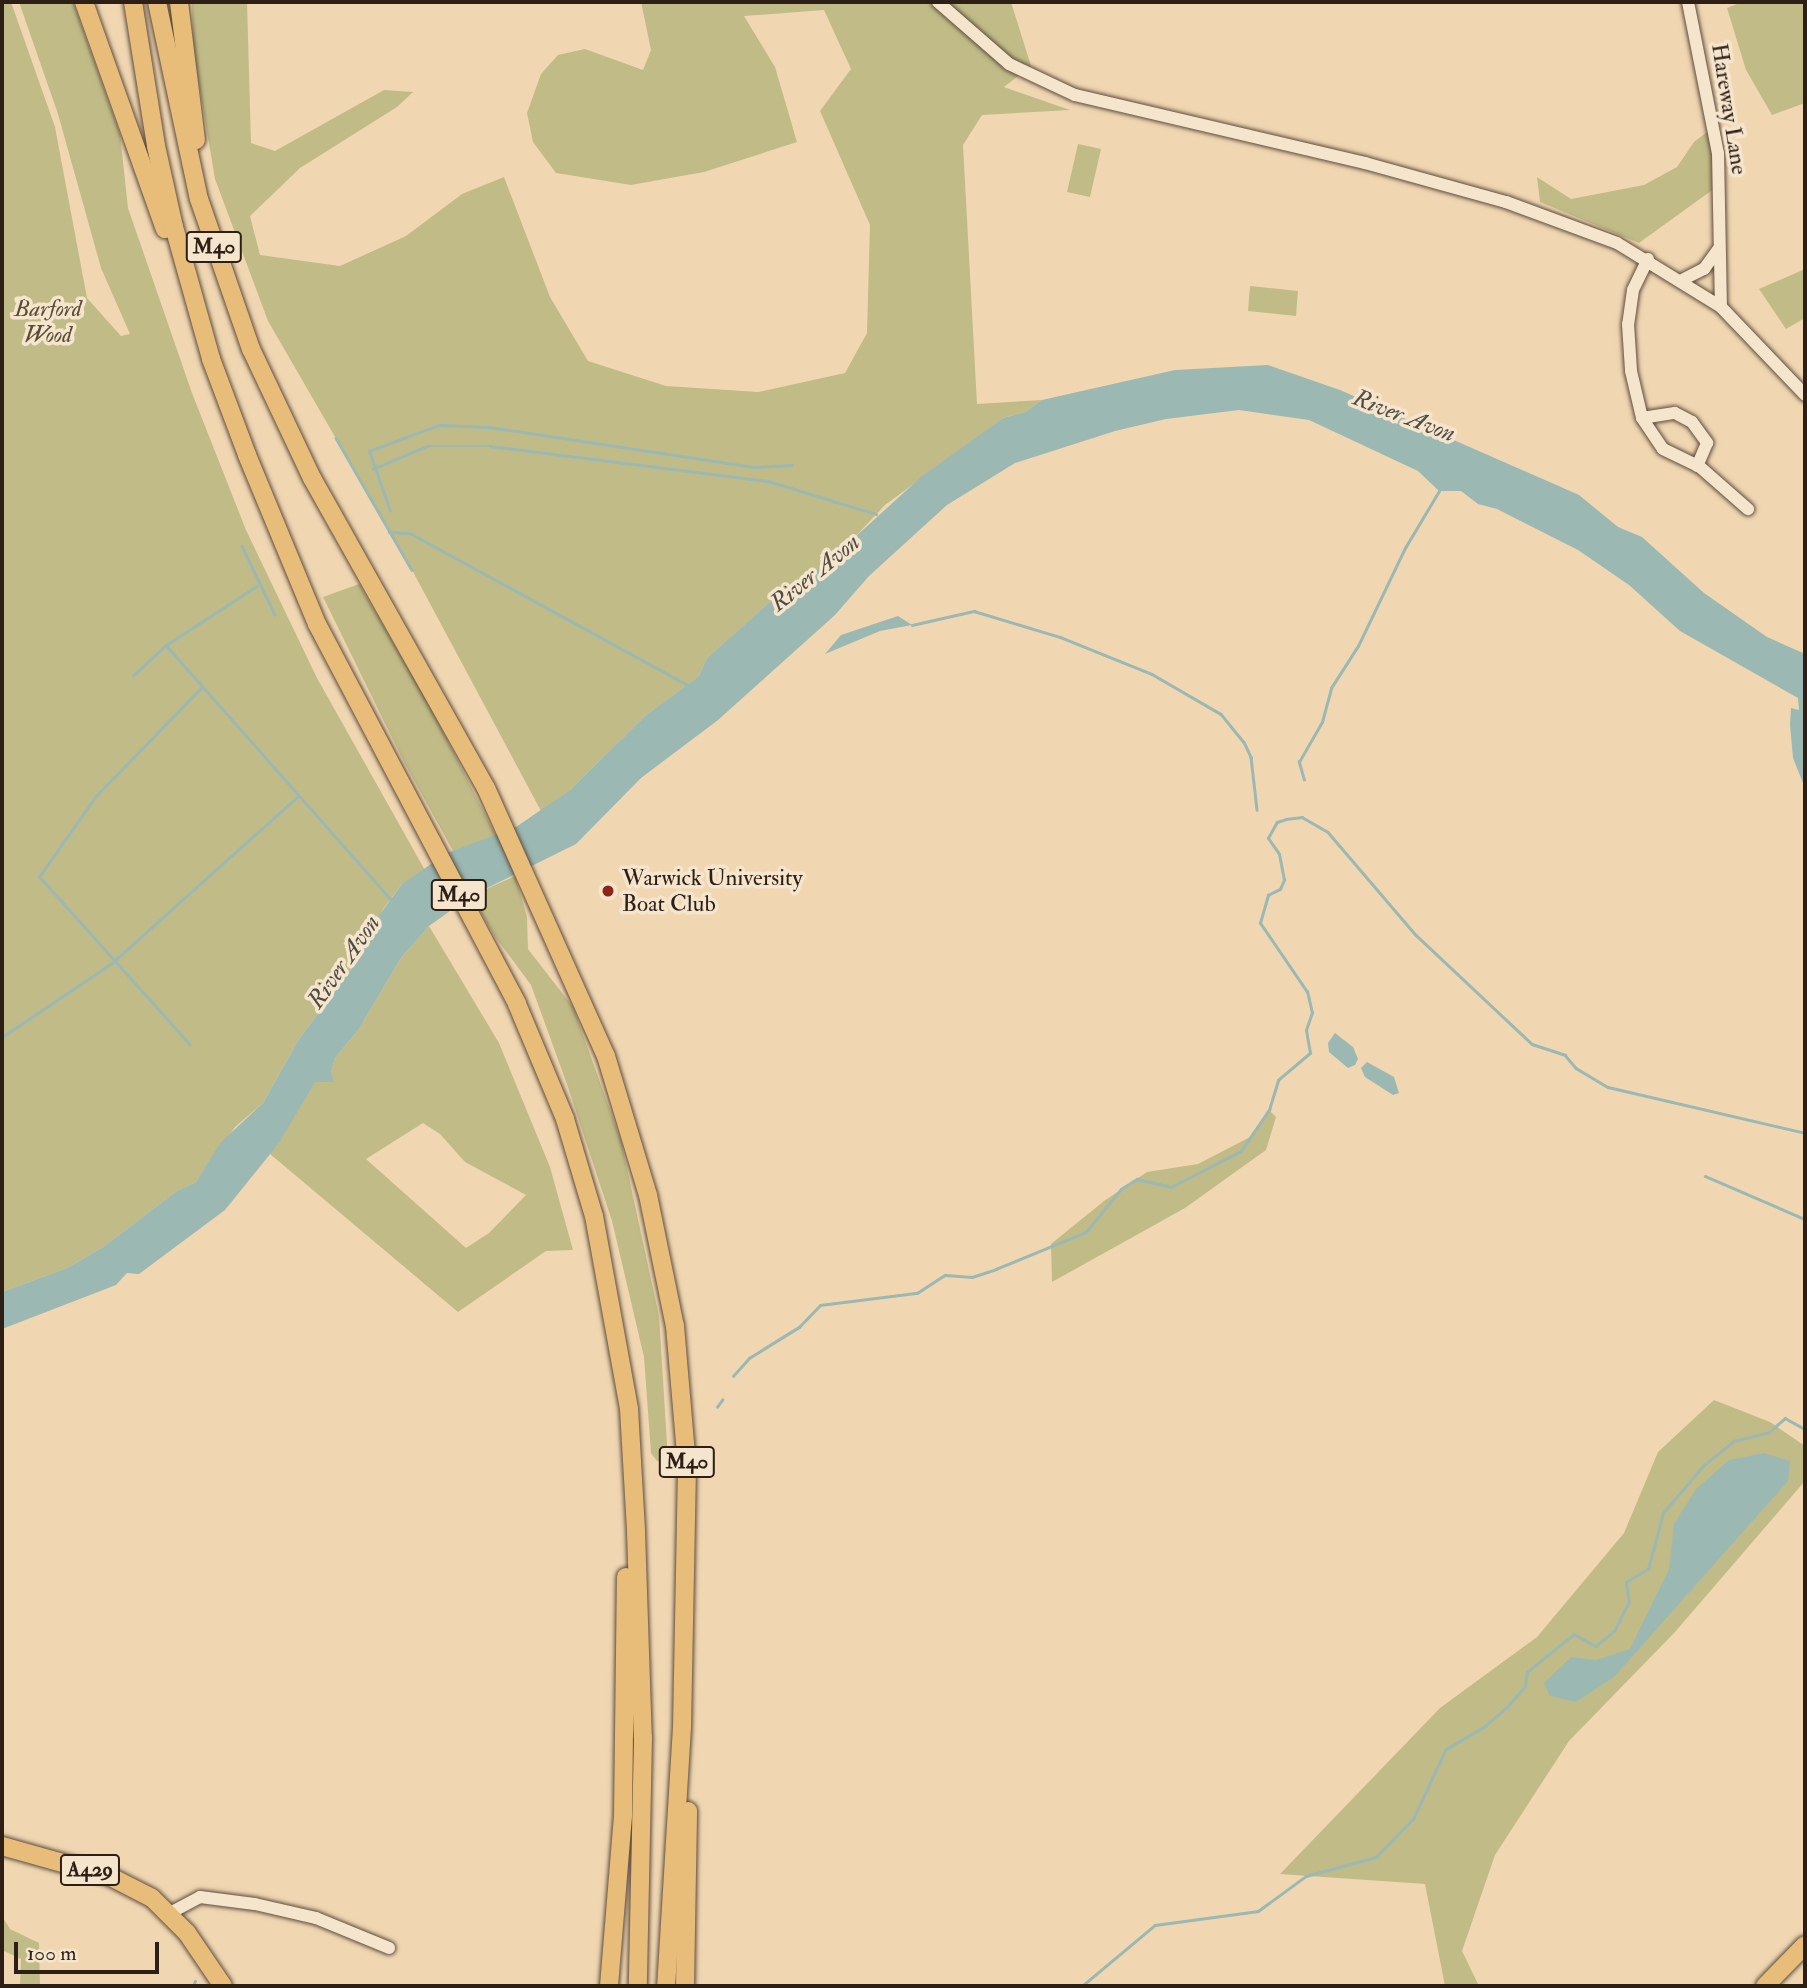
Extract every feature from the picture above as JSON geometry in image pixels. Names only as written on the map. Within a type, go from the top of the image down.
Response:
[{"type":"highway","name":"M40","points":[[84,2],[276,528],[317,624],[413,810],[506,979],[548,1074],[594,1216],[629,1409],[643,1738],[638,1986]]},
{"type":"highway","name":"M40","points":[[133,2],[156,146],[191,294]]},
{"type":"highway","name":"M40","points":[[157,2],[188,157],[221,270],[251,349],[312,478],[486,788],[565,956],[606,1056],[633,1141],[662,1249],[675,1326],[687,1467],[682,1727],[666,1986]]},
{"type":"highway","name":"M40","points":[[179,2],[190,113],[213,211],[221,270]]},
{"type":"highway","name":"M40","points":[[609,1986],[624,1779],[626,1570],[636,1532]]},
{"type":"highway","name":"M40","points":[[682,1727],[688,1795],[685,1986]]},
{"type":"highway","name":"A429","points":[[2,1846],[109,1876],[142,1891],[170,1913],[223,1986]]},
{"type":"highway","points":[[1765,1986],[1805,1945]]},
{"type":"street","points":[[938,2],[1009,64],[1075,95],[1478,194],[1575,225],[1648,259],[1721,307],[1805,395]]},
{"type":"street","name":"Hareway Lane","points":[[1688,2],[1718,153],[1721,307]]},
{"type":"street","points":[[1682,280],[1704,269],[1718,250]]},
{"type":"street","points":[[1648,259],[1633,290],[1628,324],[1630,371],[1642,418],[1663,449],[1697,466],[1748,509]]},
{"type":"street","points":[[1642,418],[1675,414],[1692,422],[1707,443],[1697,466]]},
{"type":"street","points":[[170,1913],[200,1897],[255,1904],[316,1919],[389,1948]]},
{"type":"green space","name":"Barford Wood","points":[[2,2],[11,2],[55,127],[87,298],[121,336],[130,334],[101,268],[58,114],[19,2],[73,2],[120,134],[128,208],[192,393],[246,530],[317,678],[426,872],[402,884],[383,909],[362,955],[299,1039],[263,1103],[235,1127],[196,1182],[177,1191],[103,1247],[67,1268],[2,1292]]},
{"type":"green space","points":[[192,2],[247,2],[251,143],[275,151],[384,90],[413,92],[397,107],[300,168],[250,216],[260,255],[340,266],[406,236],[462,194],[504,177],[550,297],[588,361],[666,386],[758,392],[845,373],[867,333],[870,225],[820,111],[851,69],[824,10],[744,16],[775,67],[797,142],[704,172],[631,185],[556,173],[533,142],[527,113],[541,74],[558,55],[585,49],[643,70],[651,50],[641,2],[1011,2],[1031,66],[1004,87],[1070,110],[982,115],[963,145],[977,404],[1042,400],[1025,412],[1003,418],[885,505],[854,538],[835,548],[810,577],[796,579],[707,658],[699,676],[645,716],[570,790],[541,811],[412,570],[268,321],[215,179],[193,48]]},
{"type":"green space","points":[[1742,2],[1805,2],[1805,103],[1772,115],[1746,70],[1727,8]]},
{"type":"green space","points":[[1711,129],[1715,188],[1639,243],[1540,202],[1537,177],[1571,199],[1644,185],[1677,167],[1694,142]]},
{"type":"green space","points":[[1078,144],[1101,149],[1090,197],[1067,192]]},
{"type":"green space","points":[[1805,269],[1805,318],[1786,329],[1759,289]]},
{"type":"green space","points":[[1250,286],[1298,291],[1296,316],[1248,311]]},
{"type":"green space","points":[[359,584],[430,706],[496,836],[453,851],[404,762],[323,597]]},
{"type":"green space","points":[[515,876],[527,917],[528,949],[573,1007],[621,1141],[659,1316],[668,1460],[657,1461],[651,1453],[644,1357],[612,1221],[568,1087],[531,985],[496,938],[471,896]]},
{"type":"green space","points":[[429,926],[499,1043],[550,1167],[573,1250],[546,1251],[458,1312],[270,1154],[315,1081],[331,1073],[335,1058],[359,1029],[401,958]],"holes":[[[423,1123],[440,1134],[465,1162],[526,1195],[489,1233],[466,1248],[366,1159]]]},
{"type":"green space","points":[[1269,1110],[1276,1117],[1266,1150],[1185,1208],[1052,1282],[1051,1244],[1104,1201],[1147,1172],[1198,1164],[1252,1136]]},
{"type":"green space","points":[[1714,1400],[1770,1422],[1805,1446],[1805,1481],[1675,1632],[1569,1741],[1495,1855],[1462,1951],[1479,1986],[1445,1986],[1425,1884],[1280,1874],[1440,1708],[1537,1637],[1624,1533],[1658,1452]]},
{"type":"green space","points":[[2,1916],[10,1929],[39,1943],[40,1986],[20,1986],[21,1959],[2,1950]]},
{"type":"water","name":"River Avon","points":[[1268,365],[1340,390],[1579,495],[1618,527],[1642,537],[1704,593],[1767,637],[1803,653],[1805,788],[1793,758],[1790,725],[1791,708],[1799,710],[1798,698],[1680,631],[1629,585],[1578,550],[1497,509],[1478,504],[1461,491],[1439,491],[1418,471],[1309,420],[1239,410],[1166,419],[1115,431],[1015,463],[947,505],[869,576],[835,615],[718,720],[641,778],[576,844],[471,896],[429,926],[401,958],[359,1029],[335,1058],[331,1073],[334,1082],[315,1082],[279,1143],[225,1210],[139,1274],[127,1273],[116,1285],[2,1329],[2,1292],[67,1268],[103,1247],[177,1191],[196,1182],[221,1142],[263,1103],[299,1039],[362,955],[372,925],[402,884],[447,853],[516,827],[570,790],[645,716],[699,676],[707,658],[796,579],[810,577],[835,548],[854,538],[921,477],[1003,418],[1025,412],[1042,400],[1175,370]]},
{"type":"water","points":[[898,616],[912,625],[880,631],[825,654],[841,635]]},
{"type":"water","points":[[1335,1033],[1353,1047],[1358,1059],[1355,1065],[1348,1068],[1329,1052],[1328,1043]]},
{"type":"water","points":[[1367,1062],[1394,1077],[1399,1093],[1393,1095],[1365,1077],[1361,1068]]},
{"type":"water","points":[[1764,1453],[1790,1461],[1788,1481],[1614,1677],[1576,1702],[1550,1696],[1544,1683],[1571,1657],[1596,1660],[1630,1649],[1669,1569],[1674,1524],[1696,1489],[1729,1460]]},
{"type":"waterway","points":[[390,511],[369,451],[439,425],[489,427],[752,467],[792,465]]},
{"type":"waterway","points":[[336,438],[412,570]]},
{"type":"waterway","points":[[373,469],[427,446],[490,446],[768,481],[876,514]]},
{"type":"waterway","points":[[1304,780],[1299,762],[1322,722],[1331,688],[1358,646],[1405,548],[1439,491]]},
{"type":"waterway","points":[[389,532],[410,533],[688,685]]},
{"type":"waterway","points":[[242,546],[275,615]]},
{"type":"waterway","points":[[133,676],[166,645],[257,586]]},
{"type":"waterway","points":[[912,625],[974,611],[1060,637],[1152,674],[1221,714],[1244,742],[1251,757],[1257,810]]},
{"type":"waterway","points":[[166,645],[391,899]]},
{"type":"waterway","points":[[190,1045],[39,877],[96,796],[202,687]]},
{"type":"waterway","points":[[2,1037],[112,963],[297,797]]},
{"type":"waterway","points":[[733,1376],[749,1358],[799,1327],[820,1305],[917,1293],[945,1275],[972,1277],[996,1269],[1086,1232],[1121,1189],[1137,1179],[1171,1187],[1241,1151],[1269,1110],[1278,1080],[1310,1053],[1306,1030],[1312,1013],[1307,992],[1260,923],[1268,895],[1280,889],[1284,880],[1279,854],[1268,838],[1277,822],[1286,819],[1302,817],[1328,832],[1416,935],[1532,1044],[1565,1055],[1576,1068],[1608,1087],[1805,1133]]},
{"type":"waterway","points":[[1705,1176],[1805,1219]]},
{"type":"waterway","points":[[717,1407],[722,1400]]},
{"type":"waterway","points":[[1082,1986],[1155,1925],[1258,1911],[1306,1876],[1376,1857],[1413,1819],[1446,1749],[1484,1727],[1507,1707],[1525,1686],[1527,1672],[1574,1634],[1596,1646],[1614,1631],[1629,1602],[1626,1582],[1648,1569],[1663,1513],[1703,1466],[1734,1441],[1769,1432],[1785,1418],[1805,1429]]},
{"type":"waterway","points":[[193,1986],[195,1981]]},
{"type":"place","name":"Warwick University Boat Club","points":[[608,891]]}]
